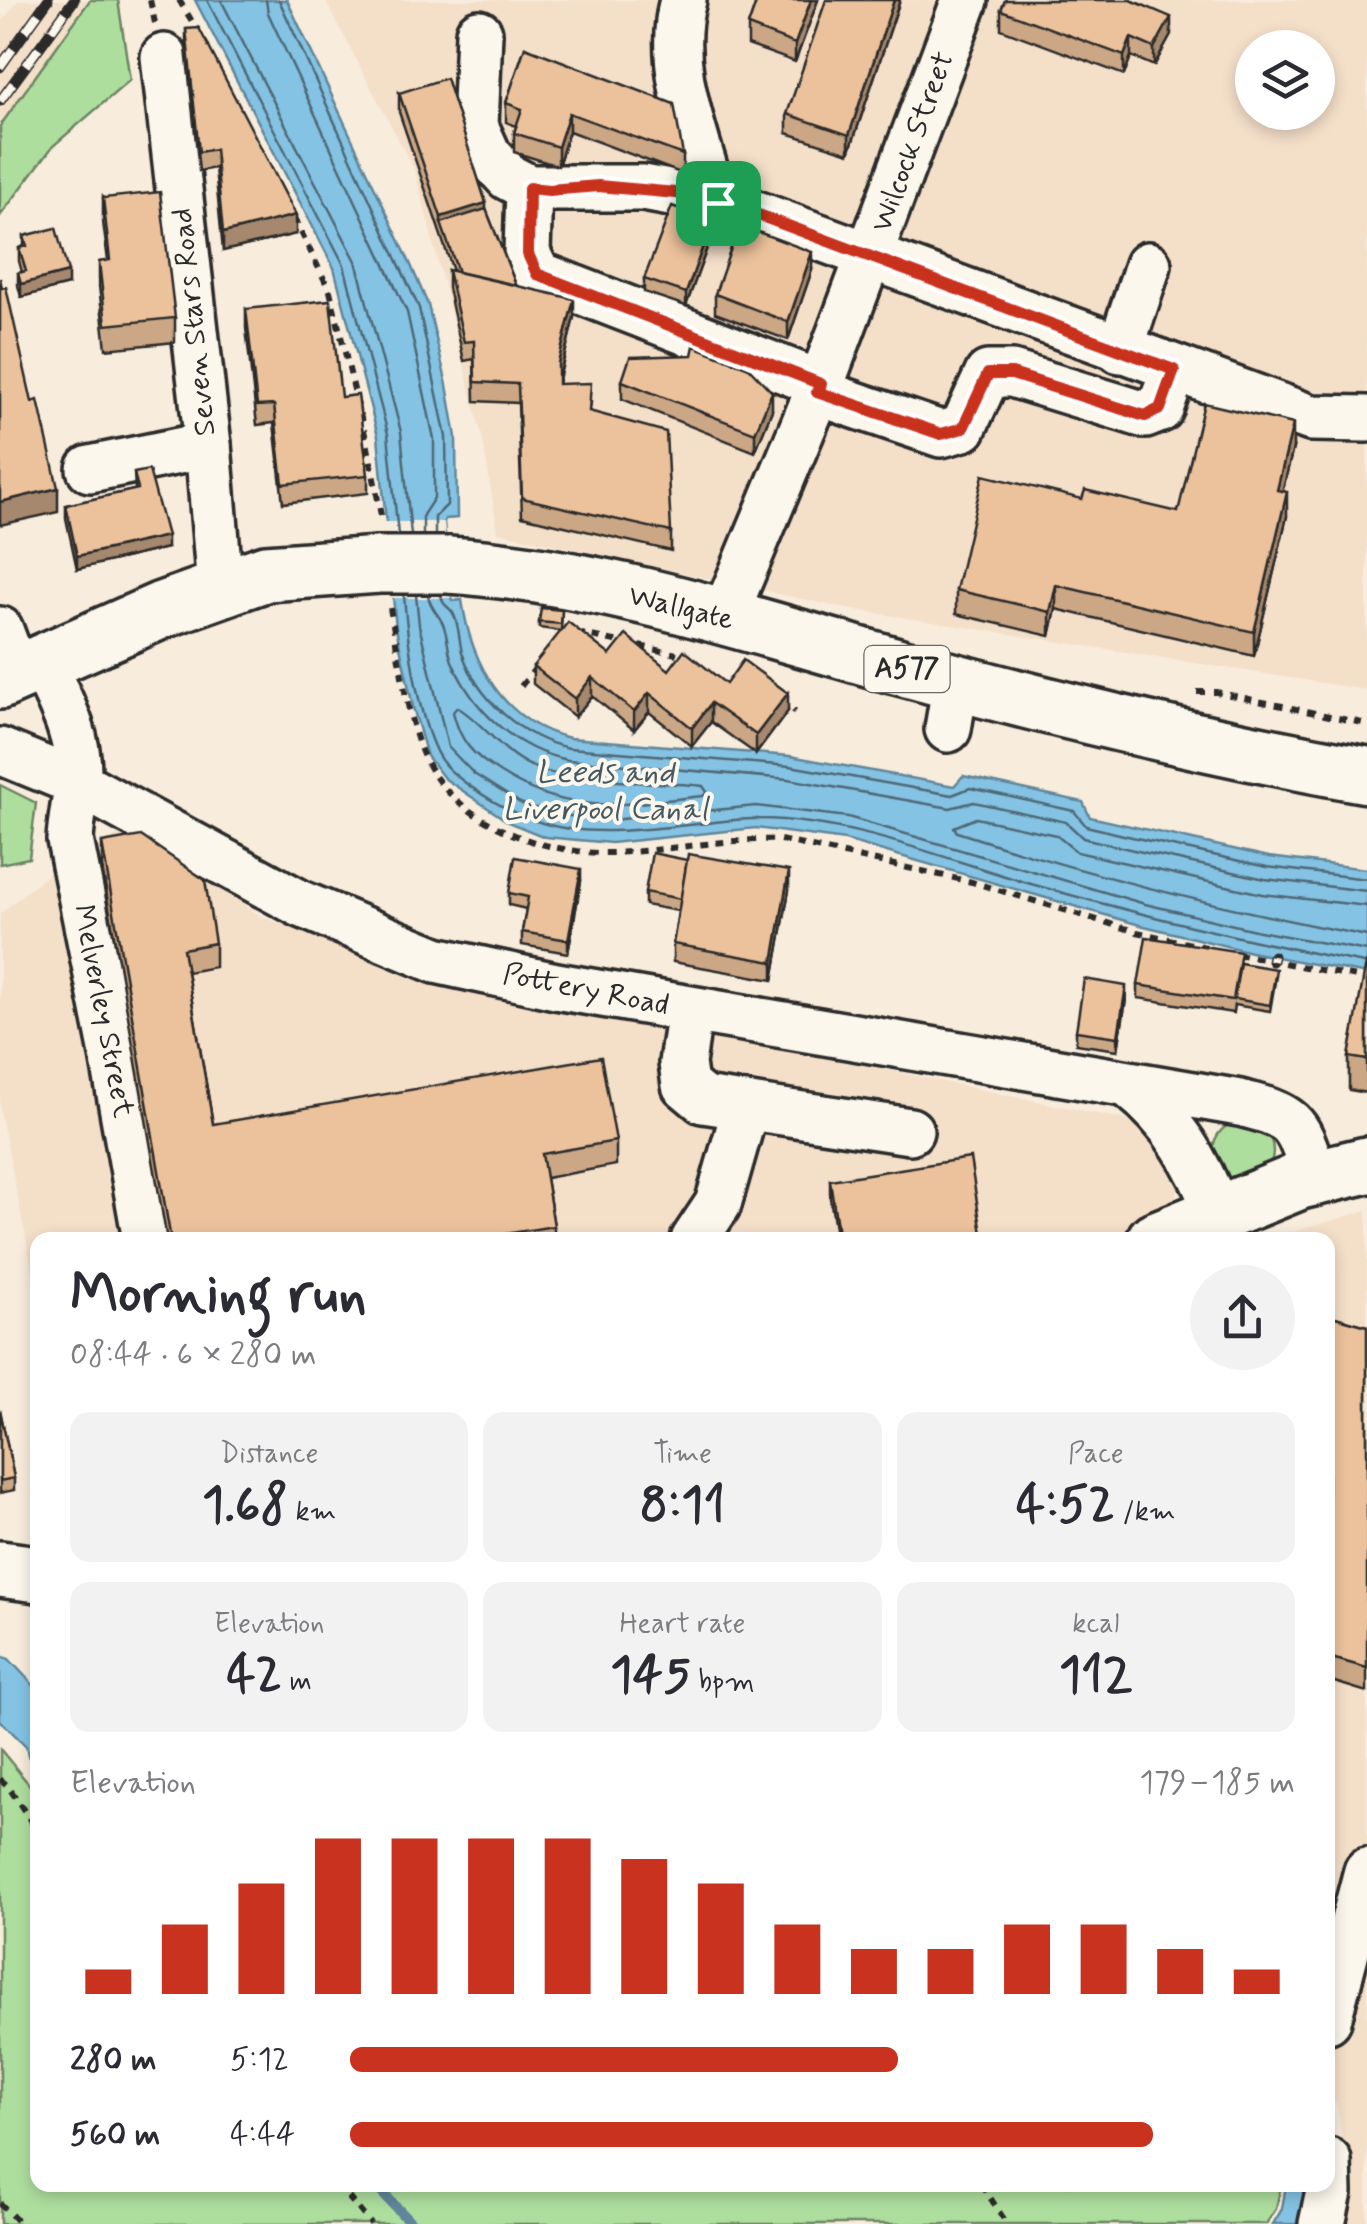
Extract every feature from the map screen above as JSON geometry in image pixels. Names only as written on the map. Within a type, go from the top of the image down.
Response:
[{"type":"highway","name":"Wallgate","points":[[15,662],[266,573],[448,565],[538,574],[710,638],[952,705],[1213,743],[1367,775]]},
{"type":"highway","points":[[1175,1232],[1314,1178],[1367,1165]]},
{"type":"highway","points":[[0,1569],[30,1573]]},
{"type":"street","points":[[683,0],[676,31],[678,69],[710,188],[724,204]]},
{"type":"street","name":"Wilcock Street","points":[[710,638],[819,388],[965,0]]},
{"type":"street","points":[[480,33],[474,126],[488,155],[508,177],[529,188],[644,188],[724,204],[1310,418],[1367,419]]},
{"type":"street","name":"Seven Stars Road","points":[[164,57],[208,445],[220,588]]},
{"type":"street","points":[[529,188],[528,254],[537,274],[941,434],[963,428],[988,374],[1012,374],[1145,416],[1160,409],[1174,370]]},
{"type":"street","points":[[1120,350],[1148,265]]},
{"type":"street","points":[[90,469],[208,445]]},
{"type":"street","points":[[15,662],[62,704],[76,743],[78,783]]},
{"type":"street","name":"Pottery Road","points":[[0,751],[78,783],[301,904],[436,960],[690,1010],[1240,1102],[1275,1112],[1298,1130],[1314,1178]]},
{"type":"street","name":"Melverley Street","points":[[78,783],[71,809],[70,840],[145,1232]]},
{"type":"street","points":[[690,1010],[682,1063],[685,1085],[704,1100],[910,1131]]},
{"type":"street","points":[[1130,1086],[1158,1108],[1184,1143],[1218,1214]]},
{"type":"street","points":[[699,1232],[718,1204],[746,1106]]},
{"type":"street","points":[[1335,1993],[1367,1871]]},
{"type":"street","points":[[1322,2224],[1329,2192]]},
{"type":"path","points":[[179,0],[216,63]]},
{"type":"path","points":[[289,208],[330,291],[368,447],[384,567],[420,750],[435,777],[455,798],[506,833],[541,845],[609,853],[752,839],[780,840],[972,882],[1137,932],[1215,949]]},
{"type":"path","points":[[565,631],[710,638]]},
{"type":"path","points":[[521,686],[543,658]]},
{"type":"path","points":[[774,691],[795,712]]},
{"type":"path","points":[[1235,953],[1367,979]]},
{"type":"path","points":[[0,1779],[30,1820]]},
{"type":"path","points":[[344,2192],[371,2224]]},
{"type":"path","points":[[986,2192],[1007,2224]]},
{"type":"path","points":[[0,2203],[20,2224]]},
{"type":"shaded area","points":[[19,0],[118,0],[130,80],[53,146],[0,216],[0,24]]},
{"type":"shaded area","points":[[325,0],[1367,0],[1367,690],[843,608],[498,532],[482,436],[415,171]]},
{"type":"shaded area","points":[[135,826],[260,916],[467,990],[764,1044],[1145,1124],[1178,1184],[1169,1229],[30,1232],[30,1258],[0,1110],[0,914],[48,874]]},
{"type":"shaded area","points":[[1367,1210],[1367,2224],[1342,2224],[1351,2204],[1335,2102],[1335,1232],[1294,1232]]},
{"type":"green space","points":[[90,0],[118,0],[130,80],[53,146],[0,216],[0,126]]},
{"type":"green space","points":[[0,785],[36,803],[29,858],[0,864]]},
{"type":"green space","points":[[1243,1121],[1264,1130],[1273,1151],[1264,1172],[1243,1181],[1222,1172],[1213,1151],[1222,1130]]},
{"type":"green space","points":[[0,1749],[30,1785],[30,2192],[1280,2192],[1276,2209],[1266,2224],[0,2224]]},
{"type":"water","name":"Leeds and Liverpool Canal","points":[[195,0],[287,0],[410,263],[428,305],[456,437],[457,518],[444,522],[451,598],[462,600],[473,646],[494,687],[526,719],[570,738],[790,756],[954,786],[963,776],[1083,802],[1090,817],[1269,857],[1367,869],[1367,974],[1255,953],[1140,925],[845,840],[756,828],[611,843],[545,837],[510,823],[444,778],[427,756],[413,707],[396,628],[378,436],[334,268]]},
{"type":"water","points":[[0,1650],[30,1682],[30,1758],[26,1746],[0,1720]]},
{"type":"water","points":[[1285,2192],[1315,2192],[1305,2224],[1273,2224],[1282,2209]]},
{"type":"pier","points":[[382,522],[444,522],[451,598],[389,598]]},
{"type":"building","points":[[757,0],[811,0],[795,44],[748,26]]},
{"type":"building","points":[[826,0],[894,0],[849,135],[787,114]]},
{"type":"building","points":[[1005,0],[1131,0],[1171,17],[1154,48],[1131,38],[1124,56],[1001,10]]},
{"type":"building","points":[[199,28],[296,215],[223,233],[215,149],[199,152],[186,29]]},
{"type":"building","points":[[525,47],[674,104],[683,155],[569,113],[558,147],[514,133],[522,109],[506,103]]},
{"type":"building","points":[[446,78],[486,203],[441,217],[399,93]]},
{"type":"building","points":[[160,192],[175,318],[106,325],[99,262],[110,260],[103,198]]},
{"type":"building","points":[[672,206],[712,221],[686,293],[644,279]]},
{"type":"building","points":[[486,209],[516,285],[458,272],[441,223]]},
{"type":"building","points":[[739,225],[812,252],[788,322],[715,294]]},
{"type":"building","points":[[56,228],[68,272],[21,284],[18,273],[26,271],[19,248],[27,246],[24,236]]},
{"type":"building","points":[[448,270],[574,299],[558,363],[558,384],[591,383],[589,411],[666,432],[671,532],[522,498],[518,384],[475,382],[474,341],[464,342]]},
{"type":"building","points":[[0,278],[2,288],[6,287],[32,402],[38,400],[58,488],[0,502]]},
{"type":"building","points":[[330,300],[341,397],[358,395],[368,475],[283,484],[274,405],[257,406],[246,309]]},
{"type":"building","points":[[694,346],[749,368],[772,392],[755,433],[622,381],[630,357],[692,355]]},
{"type":"building","points":[[1204,403],[1293,424],[1277,490],[1287,492],[1254,632],[1056,585],[1050,612],[956,590],[983,475],[1082,499],[1085,490],[1178,512]]},
{"type":"building","points":[[149,470],[167,536],[77,556],[66,505],[138,489],[134,473]]},
{"type":"building","points":[[541,608],[562,610],[561,624],[539,622]]},
{"type":"building","points":[[568,622],[610,655],[626,635],[669,670],[684,650],[726,684],[743,660],[788,693],[756,735],[711,703],[692,728],[649,693],[634,712],[592,677],[575,699],[533,666]]},
{"type":"building","points":[[141,836],[205,880],[215,943],[183,949],[213,1124],[601,1057],[616,1141],[542,1154],[554,1226],[517,1232],[170,1232],[102,843]]},
{"type":"building","points":[[652,853],[687,860],[681,899],[645,892]]},
{"type":"building","points":[[688,854],[789,871],[773,962],[673,944]]},
{"type":"building","points":[[515,857],[581,869],[568,940],[522,932],[528,897],[509,893]]},
{"type":"building","points":[[1146,937],[1241,952],[1233,1000],[1138,985]]},
{"type":"building","points":[[1240,963],[1276,969],[1270,1005],[1234,999]]},
{"type":"building","points":[[1367,964],[1367,1060],[1349,1057]]},
{"type":"building","points":[[1084,979],[1126,986],[1118,1037],[1076,1031]]},
{"type":"building","points":[[970,1158],[982,1232],[838,1232],[830,1180]]},
{"type":"building","points":[[1335,1317],[1367,1326],[1367,1668],[1335,1659]]},
{"type":"building","points":[[0,1410],[14,1478],[0,1481]]},
{"type":"waterway","points":[[382,2192],[412,2224]]},
{"type":"railway","points":[[0,67],[48,0]]},
{"type":"railway","points":[[0,101],[74,0]]},
{"type":"railway","points":[[1272,961],[1273,956]]},
{"type":"route","points":[[529,188],[644,188],[718,203],[871,255],[1174,370],[1160,409],[1145,416],[1012,374],[988,374],[963,428],[941,434],[817,392],[821,384],[537,274],[528,254],[529,188]]}]
